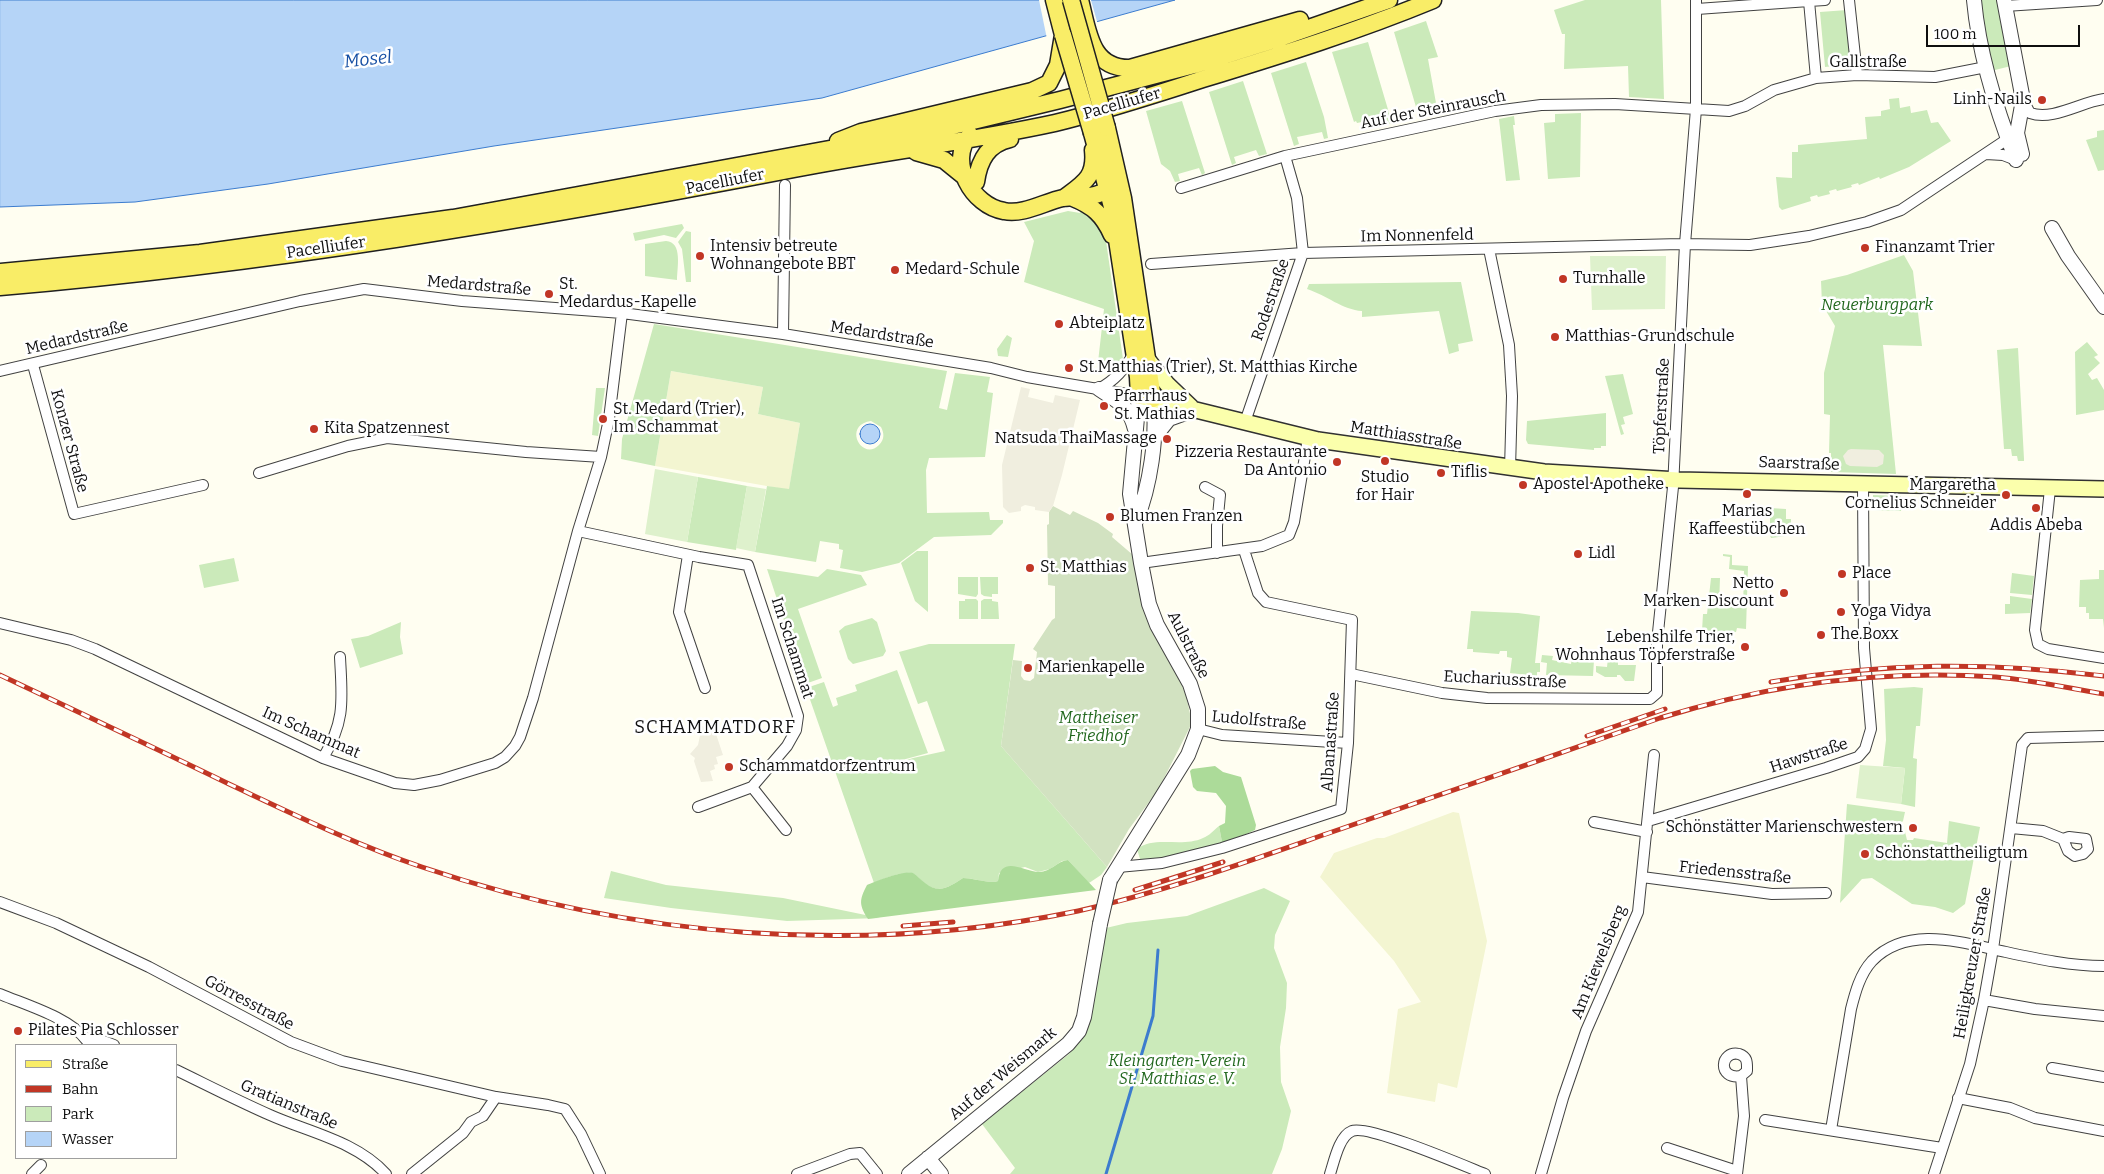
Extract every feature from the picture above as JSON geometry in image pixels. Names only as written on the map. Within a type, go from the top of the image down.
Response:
[{"type":"main road","points":[[1054,0],[1063,35],[1099,131],[1117,169],[1124,198],[1146,398]]},
{"type":"main road","points":[[1071,0],[1099,131],[1119,252],[1141,356],[1194,410]]},
{"type":"main road","points":[[1080,0],[1095,51],[1101,59],[1115,67],[1130,68],[1307,18],[1349,14]]},
{"type":"main road","name":"Pacelliufer","points":[[0,272],[200,253],[452,218],[944,128],[1194,65],[1389,0]]},
{"type":"main road","name":"Pacelliufer","points":[[0,287],[198,266],[450,231],[540,217],[826,163],[964,142],[1030,128],[1132,102],[1288,53],[1378,22],[1433,0]]},
{"type":"main road","points":[[824,150],[840,140],[861,132],[1032,91],[1049,83],[1058,66],[1063,35]]},
{"type":"main road","points":[[970,180],[960,155],[964,142],[984,119]]},
{"type":"main road","points":[[944,128],[964,142]]},
{"type":"main road","points":[[1030,128],[1015,138],[998,143],[988,151],[968,184],[983,201],[996,210],[1012,212],[1071,195],[1097,195],[1115,181],[1117,169]]},
{"type":"main road","points":[[1071,195],[1088,178],[1093,168],[1099,131]]},
{"type":"main road","points":[[909,150],[944,160],[970,180]]},
{"type":"main road","points":[[1108,187],[1124,198]]},
{"type":"main road","points":[[1071,195],[1089,204],[1100,214],[1107,224],[1119,252]]},
{"type":"main road","name":"Matthiasstraße","points":[[1146,398],[1308,438],[1510,469],[1594,476],[1673,479]]},
{"type":"main road","name":"Saarstraße","points":[[1673,479],[2104,489]]},
{"type":"street","points":[[1696,5],[1825,0]]},
{"type":"street","points":[[1849,0],[1857,74]]},
{"type":"street","points":[[1974,0],[1986,67],[1996,106],[2012,136],[2020,158],[1986,154]]},
{"type":"street","points":[[2097,0],[2005,3],[2023,100],[2030,113],[2041,117],[2093,100],[2104,99]]},
{"type":"street","points":[[1810,1],[1816,78]]},
{"type":"street","name":"Töpferstraße","points":[[1657,693],[1658,642],[1673,479],[1685,244],[1696,110],[1696,5]]},
{"type":"street","name":"Gallstraße","points":[[1696,110],[1729,111],[1745,106],[1774,90],[1816,78],[1857,74],[1935,77],[1986,67]]},
{"type":"street","points":[[1996,106],[2012,110],[2023,100]]},
{"type":"street","points":[[2012,136],[2023,100]]},
{"type":"street","name":"Auf der Steinrausch","points":[[1181,188],[1285,156],[1448,120],[1541,105],[1615,104],[1696,110]]},
{"type":"street","name":"Im Nonnenfeld","points":[[1151,264],[1303,254],[1685,244],[1750,245],[1808,236],[1868,222],[1901,210],[2012,136]]},
{"type":"street","name":"Rodestraße","points":[[1245,422],[1303,254],[1297,198],[1285,156]]},
{"type":"street","points":[[783,334],[785,185]]},
{"type":"street","points":[[2052,228],[2073,263],[2104,307]]},
{"type":"street","points":[[1489,249],[1509,345],[1512,396],[1510,469]]},
{"type":"street","name":"Medardstraße","points":[[0,371],[300,301],[364,289],[462,300],[622,313],[783,334],[991,368],[1027,377],[1146,398]]},
{"type":"street","name":"Im Schammat","points":[[0,623],[71,640],[95,649],[323,758],[396,783],[414,785],[440,780],[495,763],[515,746],[534,698],[578,531],[601,457],[609,419],[622,313]]},
{"type":"street","points":[[1136,435],[1133,419],[1126,408],[1119,401],[1099,389],[1114,380],[1141,356]]},
{"type":"street","name":"Konzer Straße","points":[[33,364],[74,514],[203,485]]},
{"type":"street","name":"Aulstraße","points":[[1110,880],[1188,755],[1198,730],[1198,709],[1190,684],[1157,625],[1149,604],[1130,494],[1136,435],[1146,398]]},
{"type":"street","name":"Aulstraße","points":[[1136,522],[1144,501],[1153,440],[1146,398]]},
{"type":"street","points":[[1153,440],[1169,418],[1194,410]]},
{"type":"street","points":[[258,473],[348,446],[387,438],[526,452],[601,457]]},
{"type":"street","points":[[1141,563],[1244,550],[1262,546],[1289,535],[1294,522],[1308,438]]},
{"type":"street","name":"Hawstraße","points":[[1648,821],[1826,768],[1858,757],[1865,749],[1871,729],[1864,648],[1863,484]]},
{"type":"street","points":[[1205,487],[1220,495],[1217,553]]},
{"type":"street","points":[[2050,489],[2035,630],[2038,644],[2048,648],[2104,658]]},
{"type":"street","name":"Im Schammat","points":[[578,531],[748,566],[798,716],[796,730],[787,746],[752,788]]},
{"type":"street","name":"Albanastraße","points":[[1118,867],[1162,863],[1222,848],[1342,809],[1348,743],[1352,620],[1266,602],[1258,593],[1244,550]]},
{"type":"street","points":[[688,555],[680,612],[705,688]]},
{"type":"street","points":[[323,758],[334,740],[340,722],[342,703],[340,657]]},
{"type":"street","name":"Euchariusstraße","points":[[1351,674],[1442,693],[1487,698],[1650,699],[1657,693]]},
{"type":"street","name":"Ludolfstraße","points":[[1198,730],[1222,735],[1348,743]]},
{"type":"street","name":"Heiligkreuzer Straße","points":[[1934,1174],[1970,1064],[1984,1000],[2022,745],[2028,738],[2041,736],[2104,736]]},
{"type":"street","name":"Am Kiewelsberg","points":[[1540,1174],[1586,1031],[1638,912],[1654,755]]},
{"type":"street","points":[[698,807],[752,788],[786,830]]},
{"type":"street","points":[[1594,822],[1647,832]]},
{"type":"street","points":[[2011,828],[2043,831],[2064,839]]},
{"type":"street","name":"Friedensstraße","points":[[1642,877],[1772,894],[1826,893]]},
{"type":"street","name":"Auf der Weismark","points":[[910,1174],[1062,1049],[1079,1031],[1084,1017],[1100,924],[1110,880]]},
{"type":"street","name":"Görresstraße","points":[[0,902],[56,923],[149,967],[291,1042],[342,1061],[496,1098],[565,1109],[581,1134],[600,1174]]},
{"type":"street","points":[[1831,1130],[1851,1009],[1856,990],[1871,962],[1887,950],[1908,941],[1940,939],[2068,964],[2104,966]]},
{"type":"street","points":[[0,994],[60,1020],[77,1030],[87,1043],[98,1039],[111,1044]]},
{"type":"street","points":[[1984,1000],[2035,1010],[2104,1016]]},
{"type":"street","points":[[2052,1068],[2104,1077]]},
{"type":"street","name":"Gratianstraße","points":[[178,1071],[271,1116],[354,1150],[377,1164],[386,1174]]},
{"type":"street","points":[[1667,1148],[1737,1172],[1744,1116],[1742,1076]]},
{"type":"street","points":[[412,1174],[463,1133],[471,1122],[483,1116],[496,1098]]},
{"type":"street","points":[[1958,1098],[2010,1108],[2035,1118],[2104,1131]]},
{"type":"street","points":[[1765,1120],[1942,1148]]},
{"type":"street","points":[[1330,1174],[1344,1138],[1350,1131],[1358,1129],[1390,1138],[1485,1174]]},
{"type":"street","points":[[797,1174],[850,1154],[860,1153],[877,1174]]},
{"type":"street","points":[[928,1158],[941,1174]]},
{"type":"street","points":[[32,1174],[41,1162],[49,1174]]},
{"type":"green space","points":[[1585,0],[1661,0],[1664,99],[1629,97],[1628,66],[1564,69],[1565,34],[1562,34],[1554,10]]},
{"type":"green space","points":[[1978,0],[1999,0],[2011,66],[1991,71]]},
{"type":"green space","points":[[1847,10],[1851,64],[1825,67],[1820,12]]},
{"type":"green space","points":[[1426,21],[1438,57],[1428,59],[1436,103],[1416,107],[1394,32]]},
{"type":"green space","points":[[1368,42],[1392,123],[1387,124],[1385,117],[1354,122],[1332,52]]},
{"type":"green space","points":[[1306,62],[1324,117],[1328,138],[1324,139],[1322,132],[1297,137],[1299,144],[1294,146],[1271,73]]},
{"type":"green space","points":[[1243,81],[1267,154],[1259,156],[1256,150],[1234,157],[1236,163],[1232,165],[1209,92]]},
{"type":"green space","points":[[1899,98],[1900,108],[1910,106],[1911,113],[1927,110],[1931,123],[1938,122],[1951,141],[1909,167],[1880,179],[1879,177],[1859,185],[1858,183],[1851,185],[1852,187],[1829,191],[1830,194],[1810,197],[1811,201],[1782,210],[1779,207],[1776,177],[1792,178],[1792,152],[1798,152],[1798,145],[1867,139],[1865,117],[1881,116],[1881,111],[1890,109],[1889,99]]},
{"type":"green space","points":[[1182,101],[1205,173],[1202,175],[1199,168],[1178,174],[1180,181],[1175,182],[1170,171],[1161,164],[1146,111]]},
{"type":"green space","points":[[1581,113],[1580,177],[1548,179],[1544,123],[1555,122],[1555,114]]},
{"type":"green space","points":[[1514,116],[1515,125],[1513,125],[1520,180],[1506,181],[1499,119]]},
{"type":"green space","points":[[2104,130],[2104,170],[2098,171],[2086,140],[2097,137],[2097,131]]},
{"type":"green space","points":[[1080,209],[1090,212],[1105,234],[1123,359],[1121,369],[1115,373],[1097,371],[1104,309],[1024,282],[1034,241],[1024,222],[1068,211],[1080,213]]},
{"type":"green space","points":[[682,224],[684,228],[676,238],[664,235],[635,241],[633,233]]},
{"type":"green space","points":[[686,231],[691,232],[691,282],[686,282],[682,249],[678,242]]},
{"type":"green space","points":[[671,242],[677,251],[677,280],[645,276],[645,244]]},
{"type":"green space","name":"Neuerburgpark","points":[[1904,255],[1913,271],[1922,346],[1883,345],[1896,474],[1831,472],[1831,453],[1829,453],[1830,415],[1824,414],[1824,373],[1835,326],[1822,304],[1821,281],[1847,275]]},
{"type":"green space","points":[[1590,256],[1666,256],[1665,309],[1592,310]]},
{"type":"green space","points":[[1461,282],[1473,341],[1458,344],[1459,351],[1449,354],[1439,311],[1362,317],[1362,311],[1348,308],[1307,289],[1309,284]]},
{"type":"green space","points":[[654,324],[947,371],[939,408],[947,410],[955,373],[990,377],[987,392],[993,393],[985,457],[929,458],[926,470],[927,513],[989,512],[990,520],[1003,520],[1003,523],[991,535],[934,537],[899,563],[862,572],[840,568],[843,550],[839,549],[839,544],[820,541],[816,562],[755,552],[767,486],[789,489],[800,423],[758,414],[763,387],[671,371],[655,466],[621,459],[622,439]],"holes":[[[871,421],[881,427],[883,436],[879,445],[873,449],[861,446],[856,435],[862,424]]]},
{"type":"green space","points":[[1007,335],[1012,338],[1008,357],[998,356],[997,349]]},
{"type":"green space","points":[[2087,342],[2098,355],[2094,357],[2100,363],[2088,374],[2092,380],[2097,378],[2104,390],[2104,410],[2076,415],[2075,352]]},
{"type":"green space","points":[[2018,348],[2024,461],[2018,461],[2017,456],[2012,456],[2011,449],[2004,449],[1997,350]]},
{"type":"green space","points":[[671,371],[763,387],[758,414],[800,423],[789,490],[655,466]]},
{"type":"green space","points":[[1623,374],[1633,414],[1623,417],[1625,424],[1621,425],[1624,434],[1621,435],[1605,376]]},
{"type":"green space","points":[[596,388],[605,388],[598,436],[592,435]]},
{"type":"green space","points":[[1606,413],[1606,446],[1601,446],[1601,448],[1594,448],[1594,450],[1528,444],[1526,440],[1527,421]]},
{"type":"green space","points":[[655,469],[698,477],[687,542],[645,534]]},
{"type":"green space","points":[[698,477],[747,486],[736,550],[687,542]]},
{"type":"green space","points":[[747,486],[766,489],[755,552],[736,548]]},
{"type":"green space","points":[[1873,495],[1901,496],[1901,511],[1873,510]]},
{"type":"green space","name":"Mattheiser Friedhof","points":[[1053,506],[1070,515],[1073,511],[1098,523],[1113,534],[1112,537],[1133,555],[1147,619],[1173,664],[1186,695],[1192,723],[1158,790],[1129,829],[1107,867],[1001,746],[1013,660],[1022,661],[1021,676],[1024,680],[1030,681],[1034,678],[1037,652],[1033,649],[1055,618],[1055,586],[1048,585],[1047,525],[1049,524],[1049,512]]},
{"type":"green space","points":[[1770,508],[1786,509],[1786,519],[1791,519],[1791,530],[1786,529],[1786,536],[1771,538]]},
{"type":"green space","points":[[917,551],[928,551],[928,612],[915,601],[901,563]]},
{"type":"green space","points":[[1723,554],[1732,555],[1732,565],[1748,566],[1746,629],[1737,628],[1736,632],[1702,631],[1703,614],[1707,614],[1711,578],[1720,578],[1719,606],[1743,608],[1744,571],[1729,569],[1730,557],[1723,556]]},
{"type":"green space","points":[[234,558],[239,581],[204,588],[199,565]]},
{"type":"green space","points":[[767,569],[818,577],[827,569],[861,575],[867,585],[798,609],[822,678],[805,684]]},
{"type":"green space","points":[[2099,570],[2104,570],[2104,628],[2103,619],[2089,619],[2086,607],[2079,607],[2080,580],[2099,579]]},
{"type":"green space","points":[[2012,573],[2034,576],[2032,595],[2010,593]]},
{"type":"green space","points":[[958,577],[978,577],[978,594],[976,597],[958,594]]},
{"type":"green space","points":[[980,577],[998,577],[998,594],[992,594],[992,597],[981,594]]},
{"type":"green space","points":[[2010,596],[2032,599],[2030,613],[2005,614],[2005,604],[2010,604]]},
{"type":"green space","points":[[965,599],[976,599],[978,601],[978,619],[959,619],[959,601],[965,601]]},
{"type":"green space","points":[[992,599],[992,601],[998,602],[999,619],[981,619],[981,601]]},
{"type":"green space","points":[[1471,611],[1540,616],[1535,663],[1540,663],[1540,672],[1537,672],[1537,676],[1510,673],[1512,658],[1507,657],[1507,651],[1500,651],[1499,654],[1473,652],[1473,649],[1467,649]]},
{"type":"green space","points":[[872,618],[877,622],[886,651],[883,656],[853,664],[848,659],[839,631],[845,626]]},
{"type":"green space","points":[[401,622],[400,637],[403,654],[360,668],[351,639],[368,636]]},
{"type":"green space","points":[[929,644],[1015,644],[1001,746],[1107,867],[1101,875],[1089,883],[1068,860],[1062,861],[1050,869],[1038,872],[1025,867],[999,873],[998,881],[994,882],[963,878],[940,889],[930,887],[912,873],[898,874],[874,883],[806,688],[824,682],[833,707],[838,705],[836,698],[857,691],[855,685],[897,670],[928,753],[891,763],[874,771],[913,758],[945,751],[927,701],[918,704],[899,652]]},
{"type":"green space","points":[[1542,655],[1553,656],[1552,660],[1571,664],[1572,658],[1594,660],[1593,676],[1546,675],[1547,663],[1541,662]]},
{"type":"green space","points":[[1618,657],[1618,665],[1636,665],[1634,681],[1625,681],[1620,675],[1617,675],[1617,677],[1605,677],[1596,672],[1596,666],[1607,667],[1608,658]]},
{"type":"green space","points":[[1923,688],[1920,726],[1916,726],[1913,758],[1917,759],[1915,807],[1901,804],[1905,768],[1883,766],[1886,740],[1884,689]]},
{"type":"green space","points":[[1860,765],[1905,768],[1901,804],[1856,798]]},
{"type":"green space","points":[[1215,766],[1223,772],[1241,777],[1256,825],[1255,830],[1233,840],[1222,842],[1219,826],[1225,823],[1226,806],[1216,793],[1197,791],[1193,787],[1190,771],[1192,769]]},
{"type":"green space","points":[[1847,804],[1905,812],[1903,821],[1898,826],[1900,831],[1905,832],[1907,840],[1913,840],[1914,838],[1947,843],[1949,821],[1980,827],[1965,904],[1953,913],[1935,907],[1912,904],[1872,878],[1862,879],[1840,903]]},
{"type":"green space","points":[[1453,812],[1459,813],[1487,941],[1457,1088],[1438,1083],[1435,1102],[1387,1093],[1398,1009],[1421,1002],[1394,961],[1320,877],[1334,853],[1377,838],[1384,838]]},
{"type":"green space","points":[[1219,826],[1222,842],[1216,847],[1146,862],[1140,859],[1137,849],[1144,845],[1160,842],[1195,841],[1207,836]]},
{"type":"green space","points":[[1068,860],[1096,890],[868,919],[861,902],[867,885],[897,874],[913,873],[930,887],[940,889],[963,878],[991,882],[998,881],[1000,873],[1008,866],[1043,872]]},
{"type":"green space","points":[[611,871],[666,885],[783,898],[880,918],[787,921],[671,908],[604,898]]},
{"type":"green space","name":"Kleingarten-Verein St. Matthias e. V.","points":[[1264,888],[1290,901],[1275,935],[1274,948],[1287,983],[1286,1008],[1280,1047],[1281,1082],[1291,1111],[1282,1149],[1272,1174],[1010,1174],[1015,1168],[982,1124],[1069,1054],[1078,1042],[1106,928],[1127,923],[1187,916]]},
{"type":"shaded area","points":[[1021,387],[1030,389],[1028,397],[1053,403],[1055,395],[1080,400],[1062,475],[1053,506],[1049,512],[1035,510],[1035,507],[1025,505],[1021,507],[1021,511],[1009,513],[1003,507],[1002,465]]},
{"type":"shaded area","points":[[1851,449],[1879,450],[1884,455],[1883,464],[1877,467],[1850,466],[1846,464],[1843,456]]},
{"type":"shaded area","points":[[702,726],[715,731],[723,755],[716,757],[718,764],[714,765],[715,769],[710,771],[713,781],[701,782],[694,761],[695,758],[690,754],[698,745]]},
{"type":"water","name":"Mosel","points":[[0,0],[1175,0],[822,98],[494,146],[268,184],[135,202],[0,207]]},
{"type":"water","points":[[870,424],[877,427],[880,434],[877,441],[870,444],[863,441],[860,434],[863,427]]},
{"type":"pier","points":[[1039,0],[1091,0],[1098,25],[1047,39]]},
{"type":"waterway","points":[[1106,1174],[1153,1016],[1158,950]]},
{"type":"railway","points":[[1771,682],[1813,675],[1937,666],[2020,668],[2104,676]]},
{"type":"railway","points":[[0,675],[301,818],[373,849],[422,867],[502,891],[583,910],[665,924],[747,932],[830,936],[913,933],[996,925],[1078,911],[1142,895],[1236,865],[1660,718],[1742,696],[1784,688],[1868,677],[1953,675],[2010,678],[2104,694]]},
{"type":"railway","points":[[1587,736],[1665,709]]},
{"type":"railway","points":[[1135,890],[1223,862]]},
{"type":"railway","points":[[903,926],[953,922]]},
{"type":"place","name":"Linh-Nails","points":[[2042,100]]},
{"type":"place","name":"Finanzamt Trier","points":[[1865,248]]},
{"type":"place","name":"Intensiv betreute Wohnangebote BBT","points":[[700,256]]},
{"type":"place","name":"Medard-Schule","points":[[895,270]]},
{"type":"place","name":"Turnhalle","points":[[1563,279]]},
{"type":"place","name":"St. Medardus-Kapelle","points":[[549,294]]},
{"type":"place","name":"Abteiplatz","points":[[1059,324]]},
{"type":"place","name":"Matthias-Grundschule","points":[[1555,337]]},
{"type":"place","name":"St.Matthias (Trier), St. Matthias Kirche","points":[[1069,368]]},
{"type":"place","name":"Pfarrhaus St. Mathias","points":[[1104,406]]},
{"type":"place","name":"St. Medard (Trier), Im Schammat","points":[[603,419]]},
{"type":"place","name":"Kita Spatzennest","points":[[314,429]]},
{"type":"place","name":"Natsuda ThaiMassage","points":[[1167,439]]},
{"type":"place","name":"Studio for Hair","points":[[1385,461]]},
{"type":"place","name":"Pizzeria Restaurante Da Antonio","points":[[1337,462]]},
{"type":"place","name":"Tiflis","points":[[1441,473]]},
{"type":"place","name":"Apostel Apotheke","points":[[1523,485]]},
{"type":"place","name":"Marias Kaffeestübchen","points":[[1747,494]]},
{"type":"place","name":"Margaretha Cornelius Schneider","points":[[2006,495]]},
{"type":"place","name":"Addis Abeba","points":[[2036,508]]},
{"type":"place","name":"Blumen Franzen","points":[[1110,517]]},
{"type":"place","name":"Lidl","points":[[1578,554]]},
{"type":"place","name":"St. Matthias","points":[[1030,568]]},
{"type":"place","name":"Place","points":[[1842,574]]},
{"type":"place","name":"Netto Marken-Discount","points":[[1784,593]]},
{"type":"place","name":"Yoga Vidya","points":[[1841,612]]},
{"type":"place","name":"The.Boxx","points":[[1821,635]]},
{"type":"place","name":"Lebenshilfe Trier, Wohnhaus Töpferstraße","points":[[1745,647]]},
{"type":"place","name":"Marienkapelle","points":[[1028,668]]},
{"type":"place","name":"Schammatdorfzentrum","points":[[729,767]]},
{"type":"place","name":"Schönstätter Marienschwestern","points":[[1913,828]]},
{"type":"place","name":"Schönstattheiligtum","points":[[1865,854]]},
{"type":"place","name":"Pilates Pia Schlosser","points":[[18,1031]]},
{"type":"district","name":"SCHAMMATDORF","points":[[715,728]]}]
